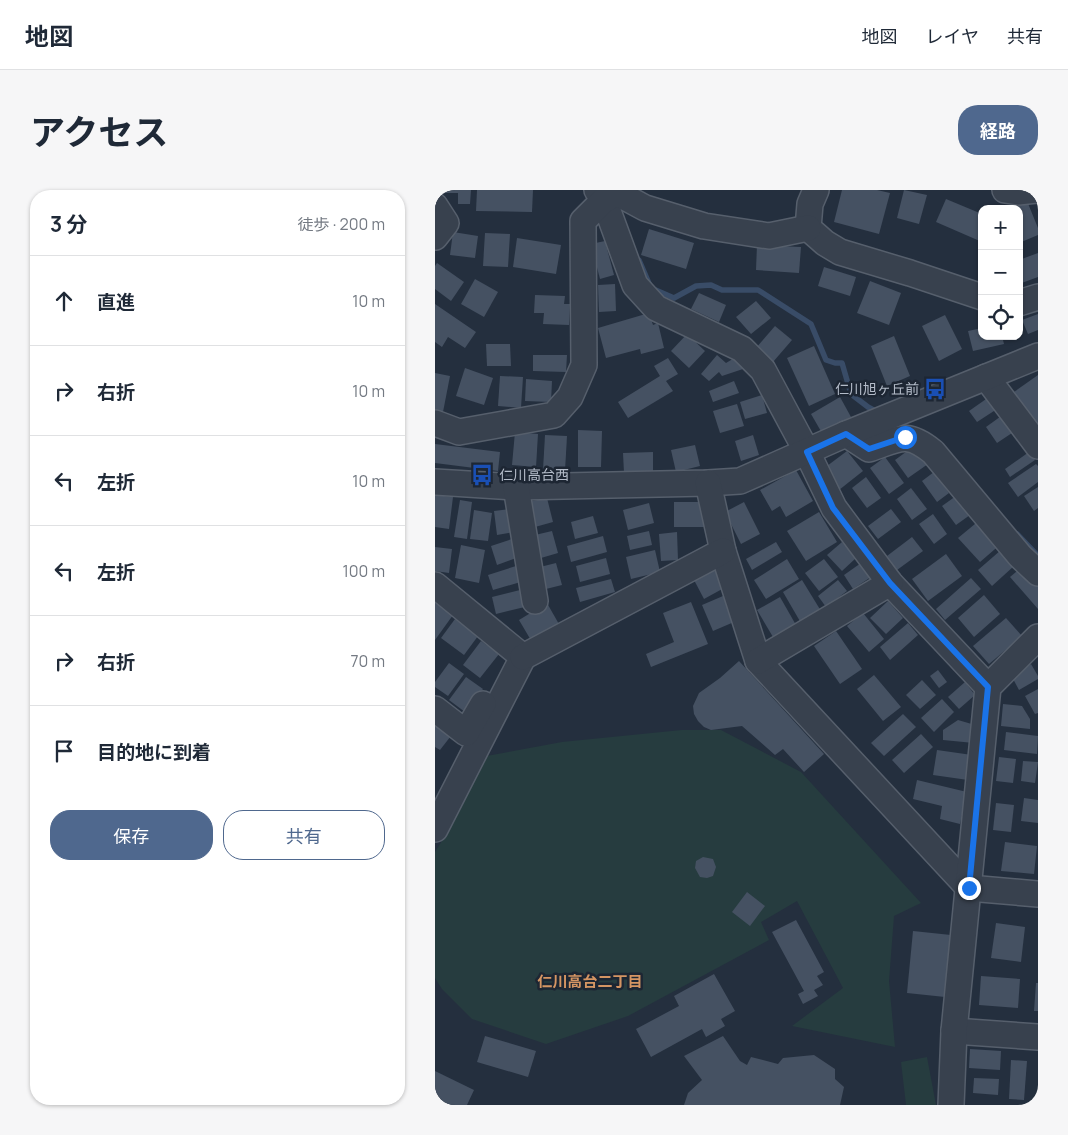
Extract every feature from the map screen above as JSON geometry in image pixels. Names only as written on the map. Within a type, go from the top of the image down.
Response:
[{"type":"street","points":[[808,228],[810,204],[816,190]]},
{"type":"street","points":[[1005,190],[1018,192],[1038,190]]},
{"type":"street","points":[[606,195],[704,226],[769,236],[808,228]]},
{"type":"street","points":[[435,423],[459,432],[554,415],[570,397],[584,365],[583,221],[606,195]]},
{"type":"street","points":[[606,195],[635,285],[656,308],[742,349],[763,370],[807,452],[833,508],[890,583],[988,687]]},
{"type":"street","points":[[435,206],[446,223],[435,237]]},
{"type":"street","points":[[808,228],[825,244],[840,252],[910,272],[978,297]]},
{"type":"street","points":[[1023,302],[1038,297]]},
{"type":"street","points":[[435,482],[516,487],[740,481],[846,434],[1038,356]]},
{"type":"street","points":[[986,377],[1038,446]]},
{"type":"street","points":[[846,434],[869,449],[905,437],[920,442],[933,452],[1020,556],[1038,573]]},
{"type":"street","points":[[709,483],[723,550],[758,661],[969,888],[1038,894]]},
{"type":"street","points":[[516,487],[535,601]]},
{"type":"street","points":[[435,709],[466,733],[519,653],[723,550]]},
{"type":"street","points":[[758,661],[890,583]]},
{"type":"street","points":[[435,585],[519,653]]},
{"type":"street","points":[[951,1105],[954,1031],[988,687],[1038,637]]},
{"type":"street","points":[[437,818],[519,653]]},
{"type":"street","points":[[954,1031],[1038,1037]]},
{"type":"green space","points":[[682,730],[721,730],[801,772],[921,903],[894,916],[889,981],[895,1047],[792,1026],[843,988],[797,901],[761,922],[769,940],[628,1016],[546,1044],[472,1019],[442,989],[435,978],[435,852],[455,820],[481,757],[562,742]]},
{"type":"green space","points":[[927,1057],[936,1105],[906,1105],[901,1062]]},
{"type":"building","points":[[444,190],[471,190],[470,204],[458,204],[458,193],[444,193]]},
{"type":"building","points":[[477,190],[533,190],[532,212],[476,211]]},
{"type":"building","points":[[842,190],[877,190],[890,193],[879,234],[834,222]]},
{"type":"building","points":[[904,190],[927,195],[919,224],[897,218]]},
{"type":"building","points":[[946,199],[978,212],[978,240],[936,222]]},
{"type":"building","points":[[1027,201],[1038,228],[1038,235],[1023,241],[1023,205],[1018,205]]},
{"type":"building","points":[[649,229],[694,243],[686,269],[641,255]]},
{"type":"building","points":[[453,232],[478,236],[475,258],[450,255]]},
{"type":"building","points":[[485,233],[510,234],[508,267],[483,266]]},
{"type":"building","points":[[517,238],[561,245],[556,274],[513,267]]},
{"type":"building","points":[[605,241],[614,275],[600,279],[591,244]]},
{"type":"building","points":[[757,245],[801,247],[799,273],[756,270]]},
{"type":"building","points":[[1038,253],[1038,277],[1023,283],[1023,259]]},
{"type":"building","points":[[437,263],[464,282],[451,301],[435,289],[435,266]]},
{"type":"building","points":[[824,267],[856,277],[850,296],[818,286]]},
{"type":"building","points":[[475,279],[498,292],[484,317],[461,304]]},
{"type":"building","points":[[870,281],[901,293],[889,325],[857,313]]},
{"type":"building","points":[[615,284],[616,311],[599,312],[598,285]]},
{"type":"building","points":[[699,293],[726,305],[719,322],[691,309]]},
{"type":"building","points":[[535,295],[565,296],[564,304],[570,304],[569,325],[543,324],[544,313],[534,313]]},
{"type":"building","points":[[756,301],[771,318],[751,334],[736,317]]},
{"type":"building","points":[[435,304],[476,332],[465,348],[448,337],[442,347],[435,342]]},
{"type":"building","points":[[649,313],[653,325],[658,323],[664,348],[641,354],[640,349],[606,358],[598,328]]},
{"type":"building","points":[[1038,314],[1038,330],[1028,334],[1023,320]]},
{"type":"building","points":[[945,315],[962,349],[939,361],[922,326]]},
{"type":"building","points":[[775,326],[792,340],[773,362],[756,348]]},
{"type":"building","points":[[978,329],[978,340],[1003,340],[1004,344],[973,351],[968,331]]},
{"type":"building","points":[[687,334],[705,351],[689,368],[671,351]]},
{"type":"building","points":[[894,336],[910,376],[887,386],[871,346]]},
{"type":"building","points":[[486,344],[510,344],[511,366],[487,366]]},
{"type":"building","points":[[814,346],[835,394],[809,406],[787,358]]},
{"type":"building","points":[[533,355],[567,355],[566,372],[533,371]]},
{"type":"building","points":[[717,355],[726,363],[736,357],[746,368],[722,376],[719,372],[709,381],[701,374]]},
{"type":"building","points":[[668,358],[678,374],[666,381],[673,391],[628,418],[618,402],[660,376],[654,366]]},
{"type":"building","points":[[465,368],[493,378],[484,405],[456,396]]},
{"type":"building","points":[[435,373],[450,376],[443,412],[435,410]]},
{"type":"building","points":[[1038,375],[1038,427],[1014,392]]},
{"type":"building","points":[[500,376],[523,377],[521,408],[498,406]]},
{"type":"building","points":[[526,379],[552,381],[551,402],[525,401]]},
{"type":"building","points":[[734,381],[739,393],[713,402],[709,391]]},
{"type":"building","points":[[762,395],[767,413],[745,419],[740,402]]},
{"type":"building","points":[[840,397],[851,417],[822,433],[811,414]]},
{"type":"building","points":[[989,397],[997,409],[977,422],[969,411]]},
{"type":"building","points":[[737,404],[744,426],[720,433],[713,411]]},
{"type":"building","points":[[1004,414],[1015,431],[997,443],[986,427]]},
{"type":"building","points":[[578,430],[602,431],[601,467],[578,467]]},
{"type":"building","points":[[515,432],[538,434],[536,467],[512,465]]},
{"type":"building","points":[[545,435],[567,436],[565,471],[543,470]]},
{"type":"building","points":[[753,435],[759,455],[741,461],[735,441]]},
{"type":"building","points":[[435,444],[500,452],[498,471],[435,463]]},
{"type":"building","points":[[695,445],[700,466],[676,472],[671,450]]},
{"type":"building","points":[[914,446],[928,464],[908,478],[895,460]]},
{"type":"building","points":[[847,451],[863,471],[839,490],[823,469]]},
{"type":"building","points":[[653,452],[653,472],[624,473],[623,453]]},
{"type":"building","points":[[1029,452],[1035,460],[1010,477],[1005,469]]},
{"type":"building","points":[[885,457],[904,483],[889,494],[870,468]]},
{"type":"building","points":[[1036,464],[1038,466],[1038,482],[1018,497],[1008,483]]},
{"type":"building","points":[[796,470],[813,501],[786,517],[780,506],[772,511],[760,490]]},
{"type":"building","points":[[934,472],[949,493],[937,502],[922,481]]},
{"type":"building","points":[[866,477],[881,498],[867,508],[852,488]]},
{"type":"building","points":[[1038,487],[1038,508],[1034,511],[1024,496]]},
{"type":"building","points":[[911,488],[927,509],[912,520],[897,499]]},
{"type":"building","points":[[435,495],[453,497],[449,529],[435,527]]},
{"type":"building","points":[[956,496],[970,515],[956,525],[942,506]]},
{"type":"building","points":[[547,498],[553,522],[535,527],[528,502]]},
{"type":"building","points":[[460,500],[472,502],[467,539],[454,537]]},
{"type":"building","points":[[674,502],[706,502],[706,527],[674,527]]},
{"type":"building","points":[[744,502],[760,534],[741,544],[725,512]]},
{"type":"building","points":[[649,503],[654,523],[628,530],[623,510]]},
{"type":"building","points":[[511,509],[514,532],[497,535],[494,511]]},
{"type":"building","points":[[891,509],[901,522],[878,539],[868,526]]},
{"type":"building","points":[[474,510],[492,513],[488,541],[470,539]]},
{"type":"building","points":[[819,512],[837,542],[806,561],[787,531]]},
{"type":"building","points":[[933,514],[947,534],[934,544],[919,524]]},
{"type":"building","points":[[593,516],[598,533],[575,539],[571,522]]},
{"type":"building","points":[[981,519],[1002,543],[980,562],[958,538]]},
{"type":"building","points":[[552,531],[558,553],[541,558],[535,535]]},
{"type":"building","points":[[649,531],[652,545],[630,550],[627,536]]},
{"type":"building","points":[[677,532],[678,560],[661,561],[659,534]]},
{"type":"building","points":[[603,536],[607,552],[571,562],[567,546]]},
{"type":"building","points":[[912,537],[923,551],[897,570],[887,556]]},
{"type":"building","points":[[512,539],[519,557],[497,565],[491,546]]},
{"type":"building","points":[[776,542],[782,552],[752,570],[746,559]]},
{"type":"building","points":[[842,542],[856,558],[842,571],[827,555]]},
{"type":"building","points":[[461,545],[485,550],[479,583],[455,578]]},
{"type":"building","points":[[435,547],[452,549],[449,573],[435,571]]},
{"type":"building","points":[[655,550],[660,572],[631,579],[626,557]]},
{"type":"building","points":[[1001,550],[1014,566],[992,586],[978,570]]},
{"type":"building","points":[[946,554],[962,576],[928,601],[912,579]]},
{"type":"building","points":[[606,558],[610,574],[580,582],[576,566]]},
{"type":"building","points":[[787,559],[799,579],[766,599],[754,580]]},
{"type":"building","points":[[824,559],[838,577],[819,591],[805,573]]},
{"type":"building","points":[[556,563],[562,585],[546,589],[540,567]]},
{"type":"building","points":[[861,563],[871,577],[853,589],[844,575]]},
{"type":"building","points":[[519,565],[524,581],[493,590],[488,575]]},
{"type":"building","points":[[1023,566],[1038,583],[1038,609],[1010,577]]},
{"type":"building","points":[[715,569],[724,588],[704,599],[694,580]]},
{"type":"building","points":[[971,578],[981,589],[945,620],[936,609]]},
{"type":"building","points":[[611,579],[615,592],[580,602],[576,588]]},
{"type":"building","points":[[802,580],[821,611],[801,623],[783,592]]},
{"type":"building","points":[[838,580],[847,591],[826,607],[818,596]]},
{"type":"building","points":[[524,589],[529,606],[496,614],[492,597]]},
{"type":"building","points":[[984,595],[1000,614],[974,637],[958,618]]},
{"type":"building","points":[[723,596],[734,622],[713,631],[702,605]]},
{"type":"building","points":[[780,597],[796,625],[773,637],[757,610]]},
{"type":"building","points":[[888,601],[903,618],[886,634],[870,618]]},
{"type":"building","points":[[691,602],[708,644],[651,667],[646,654],[674,642],[663,613]]},
{"type":"building","points":[[435,603],[453,615],[435,640]]},
{"type":"building","points":[[547,603],[560,626],[532,642],[519,620]]},
{"type":"building","points":[[863,613],[884,639],[869,652],[847,626]]},
{"type":"building","points":[[1006,618],[1022,636],[989,664],[973,646]]},
{"type":"building","points":[[455,619],[478,636],[464,655],[441,638]]},
{"type":"building","points":[[908,623],[918,635],[890,660],[880,647]]},
{"type":"building","points":[[836,631],[862,669],[840,684],[814,646]]},
{"type":"building","points":[[481,641],[499,654],[480,678],[463,665]]},
{"type":"building","points":[[739,661],[824,754],[804,772],[783,749],[775,755],[742,726],[711,730],[704,727],[698,721],[694,714],[693,706],[699,693]]},
{"type":"building","points":[[449,663],[464,674],[448,696],[435,687],[435,682]]},
{"type":"building","points":[[1031,664],[1038,679],[1019,690],[1011,675]]},
{"type":"building","points":[[938,670],[947,682],[939,688],[930,676]]},
{"type":"building","points":[[874,675],[901,707],[883,721],[857,689]]},
{"type":"building","points":[[466,677],[483,689],[465,712],[449,700]]},
{"type":"building","points":[[922,680],[936,695],[920,709],[906,695]]},
{"type":"building","points":[[965,682],[975,695],[959,709],[948,697]]},
{"type":"building","points":[[1038,689],[1038,713],[1035,714],[1025,696]]},
{"type":"building","points":[[942,699],[954,712],[934,732],[921,718]]},
{"type":"building","points":[[1003,704],[1022,706],[1030,719],[1030,729],[1001,726]]},
{"type":"building","points":[[903,714],[916,727],[884,756],[871,743]]},
{"type":"building","points":[[958,720],[975,725],[974,743],[943,740],[943,730]]},
{"type":"building","points":[[439,721],[454,732],[440,750],[435,747],[435,726]]},
{"type":"building","points":[[1006,732],[1038,736],[1037,754],[1004,750]]},
{"type":"building","points":[[921,734],[933,747],[904,773],[892,760]]},
{"type":"building","points":[[937,750],[972,755],[968,780],[933,775]]},
{"type":"building","points":[[999,757],[1016,759],[1013,783],[996,781]]},
{"type":"building","points":[[1023,761],[1038,762],[1035,783],[1021,781]]},
{"type":"building","points":[[917,780],[967,792],[960,824],[940,819],[942,806],[913,799]]},
{"type":"building","points":[[1024,798],[1038,800],[1038,823],[1021,821]]},
{"type":"building","points":[[996,803],[1014,805],[1011,832],[993,830]]},
{"type":"building","points":[[1005,842],[1037,846],[1034,874],[1001,871]]},
{"type":"building","points":[[703,857],[713,859],[716,867],[713,876],[707,878],[700,877],[695,868],[696,861]]},
{"type":"building","points":[[747,892],[765,906],[750,926],[732,912]]},
{"type":"building","points":[[796,920],[824,972],[817,976],[823,985],[814,990],[818,996],[803,1004],[798,994],[804,991],[772,932]]},
{"type":"building","points":[[996,923],[1025,927],[1021,962],[991,958]]},
{"type":"building","points":[[913,931],[951,935],[945,997],[907,993]]},
{"type":"building","points":[[714,974],[735,1011],[721,1019],[725,1026],[706,1037],[702,1029],[651,1057],[636,1029],[679,1006],[674,996]]},
{"type":"building","points":[[981,976],[1020,979],[1018,1008],[979,1005]]},
{"type":"building","points":[[1036,983],[1038,983],[1038,1011],[1034,1011]]},
{"type":"building","points":[[485,1036],[536,1051],[528,1077],[477,1062]]},
{"type":"building","points":[[723,1036],[740,1061],[747,1065],[751,1057],[778,1064],[783,1058],[814,1055],[835,1069],[835,1079],[844,1087],[840,1105],[684,1105],[688,1093],[702,1080],[684,1056]]},
{"type":"building","points":[[970,1049],[1001,1051],[1000,1070],[969,1068]]},
{"type":"building","points":[[1011,1060],[1027,1061],[1024,1100],[1009,1099]]},
{"type":"building","points":[[435,1071],[474,1090],[467,1105],[435,1105]]},
{"type":"building","points":[[974,1078],[999,1079],[998,1095],[973,1093]]},
{"type":"waterway","points":[[639,260],[651,288],[674,298],[696,286],[711,285],[722,290],[758,290],[811,324],[826,360],[842,363],[851,394],[879,413]]},
{"type":"waterway","points":[[1017,534],[1038,556]]},
{"type":"place","name":"仁川旭ヶ丘前","points":[[935,389]]},
{"type":"place","name":"仁川高台西","points":[[482,475]]},
{"type":"district","name":"仁川高台二丁目","points":[[590,982]]},
{"type":"route","points":[[905,437],[869,449],[846,434],[807,452],[833,508],[890,583],[988,687],[969,888]]}]
